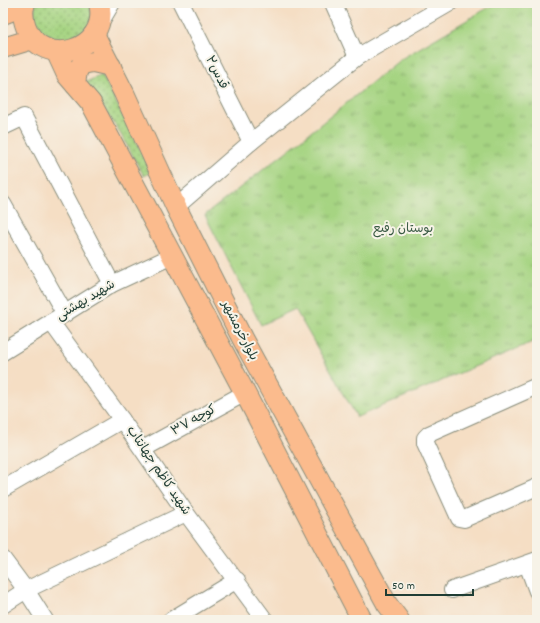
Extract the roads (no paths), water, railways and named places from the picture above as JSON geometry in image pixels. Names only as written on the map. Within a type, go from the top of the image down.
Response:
[{"type":"main road","points":[[3,14],[24,4],[24,22],[33,39],[41,46],[56,51],[70,51],[88,42],[94,34],[99,24],[99,3]]},
{"type":"main road","name":"بلوارخرمشهر","points":[[94,34],[176,207],[242,338],[383,597],[398,620]]},
{"type":"main road","points":[[3,48],[33,39]]},
{"type":"main road","name":"بلوارخرمشهر","points":[[56,51],[67,75],[91,103],[245,393],[357,618]]},
{"type":"main road","points":[[75,84],[77,71],[82,64],[93,62],[110,66]]},
{"type":"street","points":[[94,34],[112,3]]},
{"type":"street","name":"قدس۲","points":[[181,3],[251,142]]},
{"type":"street","points":[[333,3],[357,57]]},
{"type":"street","points":[[176,207],[251,142],[357,57],[426,10],[450,3]]},
{"type":"street","points":[[3,127],[24,117],[112,284]]},
{"type":"street","points":[[3,204],[65,314]]},
{"type":"street","name":"شهید بهشتی","points":[[3,352],[112,284],[172,256]]},
{"type":"street","name":"شهید کاظم جهانتاب","points":[[51,322],[143,449],[186,513],[237,580],[265,620]]},
{"type":"street","points":[[537,386],[429,434],[425,438],[425,444],[459,518],[464,519],[537,487]]},
{"type":"street","name":"کوچه ۳۷","points":[[143,449],[245,393]]},
{"type":"street","points":[[3,489],[122,420]]},
{"type":"street","points":[[3,605],[26,590],[186,513]]},
{"type":"street","points":[[3,558],[45,620]]},
{"type":"street","points":[[452,590],[532,562],[537,591]]},
{"type":"street","points":[[171,620],[237,580]]},
{"type":"park label","name":"بوستان رفیع","points":[[403,229]]}]
